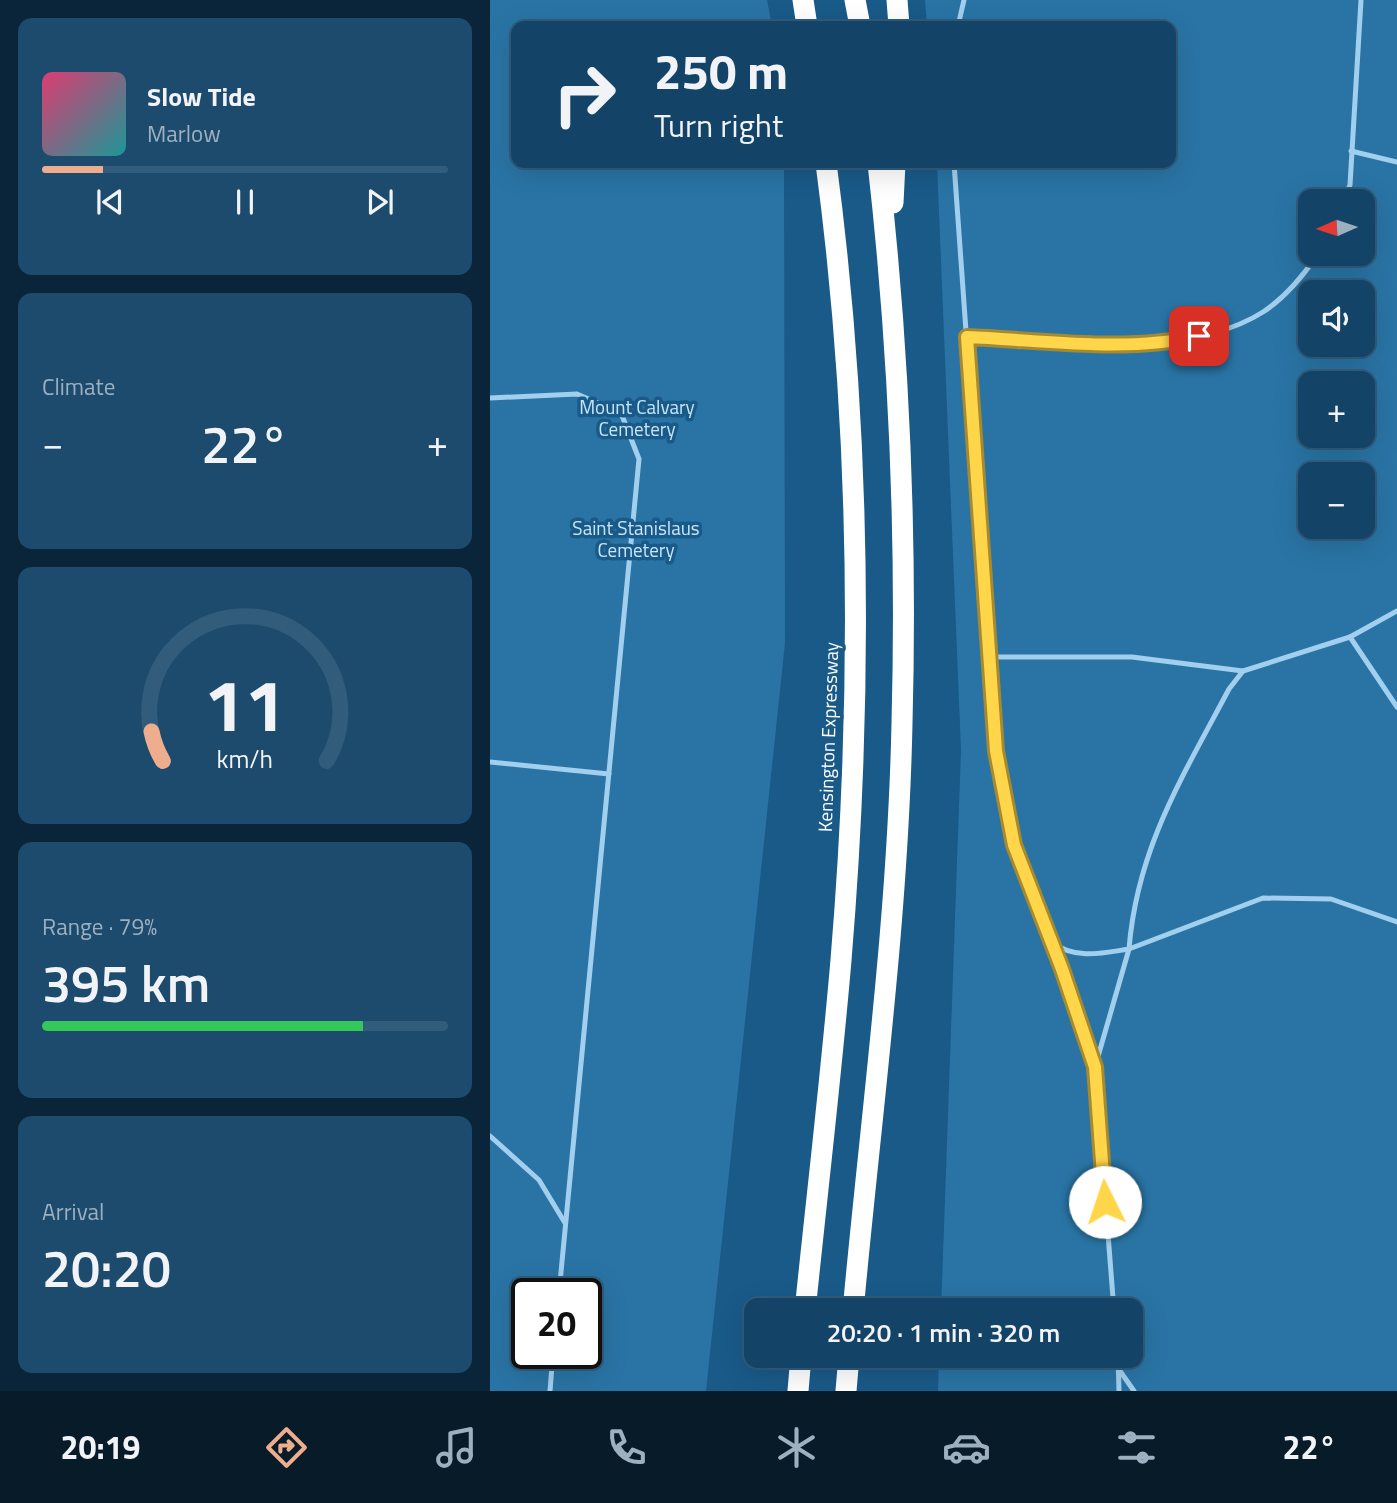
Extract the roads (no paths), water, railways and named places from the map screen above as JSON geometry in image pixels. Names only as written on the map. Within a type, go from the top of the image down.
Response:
[{"type":"highway","points":[[803,0],[806,21]]},
{"type":"highway","points":[[855,0],[859,21]]},
{"type":"highway","points":[[898,0],[899,21]]},
{"type":"highway","name":"Kensington Expressway","points":[[806,1298],[841,958],[854,669],[848,381],[827,168]]},
{"type":"highway","points":[[854,1298],[891,938],[902,723],[902,556],[889,271],[879,168]]},
{"type":"highway","points":[[889,271],[895,168]]},
{"type":"highway","points":[[797,1391],[800,1368]]},
{"type":"highway","points":[[846,1391],[848,1368]]},
{"type":"lane","points":[[959,21],[964,0]]},
{"type":"lane","points":[[1348,189],[1361,0]]},
{"type":"lane","points":[[1352,151],[1397,162]]},
{"type":"lane","points":[[954,168],[996,751],[1014,845],[1095,1067],[1113,1298]]},
{"type":"lane","points":[[967,337],[1131,343],[1177,341],[1222,331],[1263,312],[1294,286],[1309,266]]},
{"type":"lane","points":[[490,398],[577,394],[621,413],[639,458],[561,1278]]},
{"type":"lane","points":[[988,657],[1132,657],[1243,671],[1350,637],[1397,611]]},
{"type":"lane","points":[[1350,637],[1397,707]]},
{"type":"lane","points":[[1095,1067],[1129,949],[1137,886],[1154,832],[1229,689],[1243,671]]},
{"type":"lane","points":[[490,762],[609,774]]},
{"type":"lane","points":[[1051,941],[1063,950],[1082,954],[1129,949],[1263,898],[1331,899],[1397,922]]},
{"type":"lane","points":[[490,1136],[539,1180],[566,1225]]},
{"type":"lane","points":[[550,1391],[552,1369]]},
{"type":"lane","points":[[1119,1369],[1119,1391]]},
{"type":"lane","points":[[1119,1369],[1135,1391]]},
{"type":"park label","name":"Mount Calvary Cemetery","points":[[637,418]]},
{"type":"park label","name":"Saint Stanislaus Cemetery","points":[[636,539]]}]
